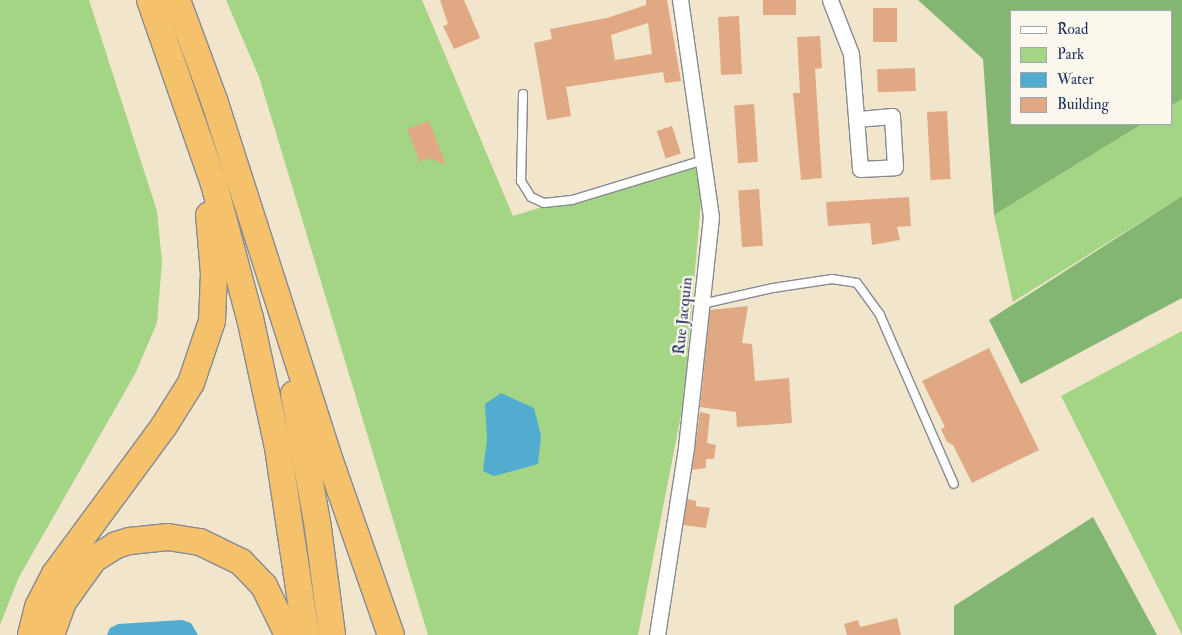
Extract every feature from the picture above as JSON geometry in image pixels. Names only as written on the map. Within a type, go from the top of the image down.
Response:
[{"type":"highway","points":[[150,0],[188,106],[233,252],[260,363],[289,509],[306,635]]},
{"type":"highway","points":[[177,0],[215,104],[257,238],[391,635]]},
{"type":"highway","points":[[30,635],[47,588],[177,406],[191,383],[207,342],[214,300],[213,251],[188,106]]},
{"type":"highway","points":[[257,238],[305,455],[332,635]]},
{"type":"highway","points":[[51,635],[63,602],[94,559],[116,545],[168,537],[200,542],[240,562],[264,586],[288,635]]},
{"type":"street","name":"Rue Jacquin","points":[[657,635],[686,447],[710,217],[704,160],[680,0]]},
{"type":"street","points":[[830,0],[851,54],[856,119]]},
{"type":"lane","points":[[523,94],[521,181],[531,196],[544,203],[572,200],[704,160]]},
{"type":"lane","points":[[702,304],[773,288],[832,278],[857,283],[880,315],[954,484]]},
{"type":"green space","points":[[0,0],[89,0],[157,211],[162,262],[157,323],[135,374],[19,577],[0,625]]},
{"type":"green space","points":[[226,0],[422,0],[513,216],[705,157],[683,405],[638,635],[428,635],[259,77]]},
{"type":"green space","points":[[918,0],[1182,0],[1182,99],[1172,105],[1172,10],[1010,10],[1010,125],[1140,125],[994,215],[983,59]]},
{"type":"green space","points":[[1182,99],[1182,196],[1013,302],[994,215],[1140,125],[1172,125],[1172,105]]},
{"type":"green space","points":[[1182,196],[1182,298],[1021,384],[989,320]]},
{"type":"green space","points":[[1182,331],[1182,635],[1061,396]]},
{"type":"green space","points":[[1093,517],[1157,635],[954,635],[954,606]]},
{"type":"water","points":[[501,393],[534,408],[541,436],[538,464],[494,476],[483,471],[487,440],[485,404]]},
{"type":"water","points":[[182,620],[191,623],[198,635],[107,635],[110,628],[118,624]]},
{"type":"building","points":[[440,0],[464,0],[480,38],[454,49],[443,26],[448,24]]},
{"type":"building","points":[[646,0],[667,0],[681,81],[665,83],[663,72],[566,87],[571,116],[547,120],[534,43],[552,39],[550,29],[607,18],[646,5]],"holes":[[[648,23],[652,54],[615,60],[611,35]]]},
{"type":"building","points":[[763,0],[796,0],[796,15],[763,15]]},
{"type":"building","points":[[873,8],[897,8],[897,42],[873,42]]},
{"type":"building","points":[[739,16],[742,74],[721,75],[718,17]]},
{"type":"building","points":[[820,36],[822,68],[815,69],[822,178],[801,180],[793,93],[800,93],[797,37]]},
{"type":"building","points":[[915,68],[916,91],[878,92],[877,69]]},
{"type":"building","points":[[754,104],[758,162],[738,163],[734,105]]},
{"type":"building","points":[[947,111],[951,179],[931,180],[927,112]]},
{"type":"building","points":[[429,121],[446,165],[429,158],[420,162],[407,129]]},
{"type":"building","points":[[672,126],[681,154],[666,159],[657,131]]},
{"type":"building","points":[[759,189],[763,246],[742,247],[738,190]]},
{"type":"building","points":[[909,197],[911,226],[897,227],[900,240],[872,245],[870,223],[828,226],[826,202]]},
{"type":"building","points":[[748,306],[742,343],[752,344],[755,381],[789,378],[792,423],[737,427],[736,412],[700,407],[710,310]]},
{"type":"building","points":[[989,348],[1039,450],[972,483],[953,445],[947,442],[941,429],[945,427],[922,381]]},
{"type":"building","points":[[700,412],[710,414],[707,443],[716,445],[714,459],[706,459],[706,468],[692,470]]},
{"type":"building","points":[[687,499],[696,501],[696,506],[710,508],[706,528],[683,525]]},
{"type":"building","points":[[897,618],[901,635],[847,635],[844,624],[858,620],[860,627]]}]
